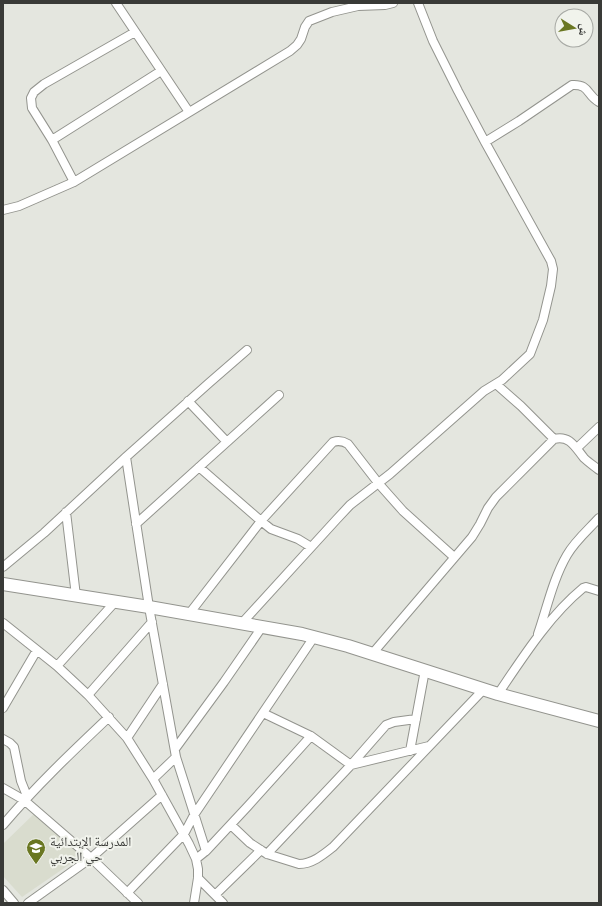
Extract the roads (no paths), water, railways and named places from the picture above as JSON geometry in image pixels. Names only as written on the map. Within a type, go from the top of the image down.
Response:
[{"type":"street","points":[[116,3],[189,112]]},
{"type":"street","points":[[3,210],[19,206],[74,182],[290,50],[297,45],[301,39],[305,27],[309,21],[332,12],[358,6],[386,5],[392,3]]},
{"type":"street","points":[[242,623],[350,505],[379,484],[484,391],[496,384],[527,357],[532,349],[543,320],[551,286],[553,269],[551,261],[485,142],[433,41],[418,3]]},
{"type":"street","points":[[74,182],[52,140],[32,108],[31,98],[34,92],[44,84],[135,32]]},
{"type":"street","points":[[52,140],[162,71]]},
{"type":"street","points":[[485,142],[572,85],[584,86],[594,99],[599,102]]},
{"type":"street","points":[[3,567],[247,350]]},
{"type":"street","points":[[496,384],[521,406],[554,439]]},
{"type":"street","points":[[136,524],[279,394]]},
{"type":"street","points":[[188,401],[227,442]]},
{"type":"street","points":[[577,448],[599,427]]},
{"type":"street","points":[[372,654],[472,537],[488,508],[496,497],[554,439],[563,438],[568,441],[577,448],[585,459],[599,470]]},
{"type":"street","points":[[189,614],[261,521],[333,442],[336,441],[348,444],[379,484],[404,512],[454,557]]},
{"type":"street","points":[[126,457],[149,607],[176,753],[206,851]]},
{"type":"street","points":[[200,467],[271,529],[298,539],[311,547]]},
{"type":"street","points":[[66,512],[76,596]]},
{"type":"street","points":[[537,638],[560,568],[567,554],[599,518]]},
{"type":"street","points":[[3,584],[149,607],[314,637],[425,670],[498,694],[599,721]]},
{"type":"street","points":[[498,694],[537,638],[564,606],[583,588],[586,587],[599,591]]},
{"type":"street","points":[[57,666],[115,602]]},
{"type":"street","points":[[88,695],[152,622]]},
{"type":"street","points":[[3,623],[57,666],[88,695],[127,738],[153,779],[184,834],[196,859],[198,878],[194,903]]},
{"type":"street","points":[[153,779],[176,753],[262,627]]},
{"type":"street","points":[[128,893],[184,834],[194,815],[314,637]]},
{"type":"street","points":[[3,708],[37,650]]},
{"type":"street","points":[[410,751],[425,670]]},
{"type":"street","points":[[127,738],[163,684]]},
{"type":"street","points":[[231,825],[250,843],[264,852],[300,864],[314,861],[333,847],[484,689]]},
{"type":"street","points":[[263,713],[312,736],[351,765],[430,746]]},
{"type":"street","points":[[3,825],[26,798],[108,717]]},
{"type":"street","points":[[214,894],[264,852],[351,765],[386,725],[394,722],[416,720]]},
{"type":"street","points":[[196,859],[206,851],[231,825],[312,736]]},
{"type":"street","points":[[3,739],[14,747],[26,798]]},
{"type":"street","points":[[12,793],[21,781]]},
{"type":"street","points":[[3,788],[26,798],[138,903]]},
{"type":"street","points":[[28,903],[91,858],[162,795]]},
{"type":"street","points":[[198,878],[223,903]]},
{"type":"street","points":[[3,890],[14,903]]},
{"type":"place","name":"المدرسة الإبتدائية حي الجربي","points":[[36,865]]}]
